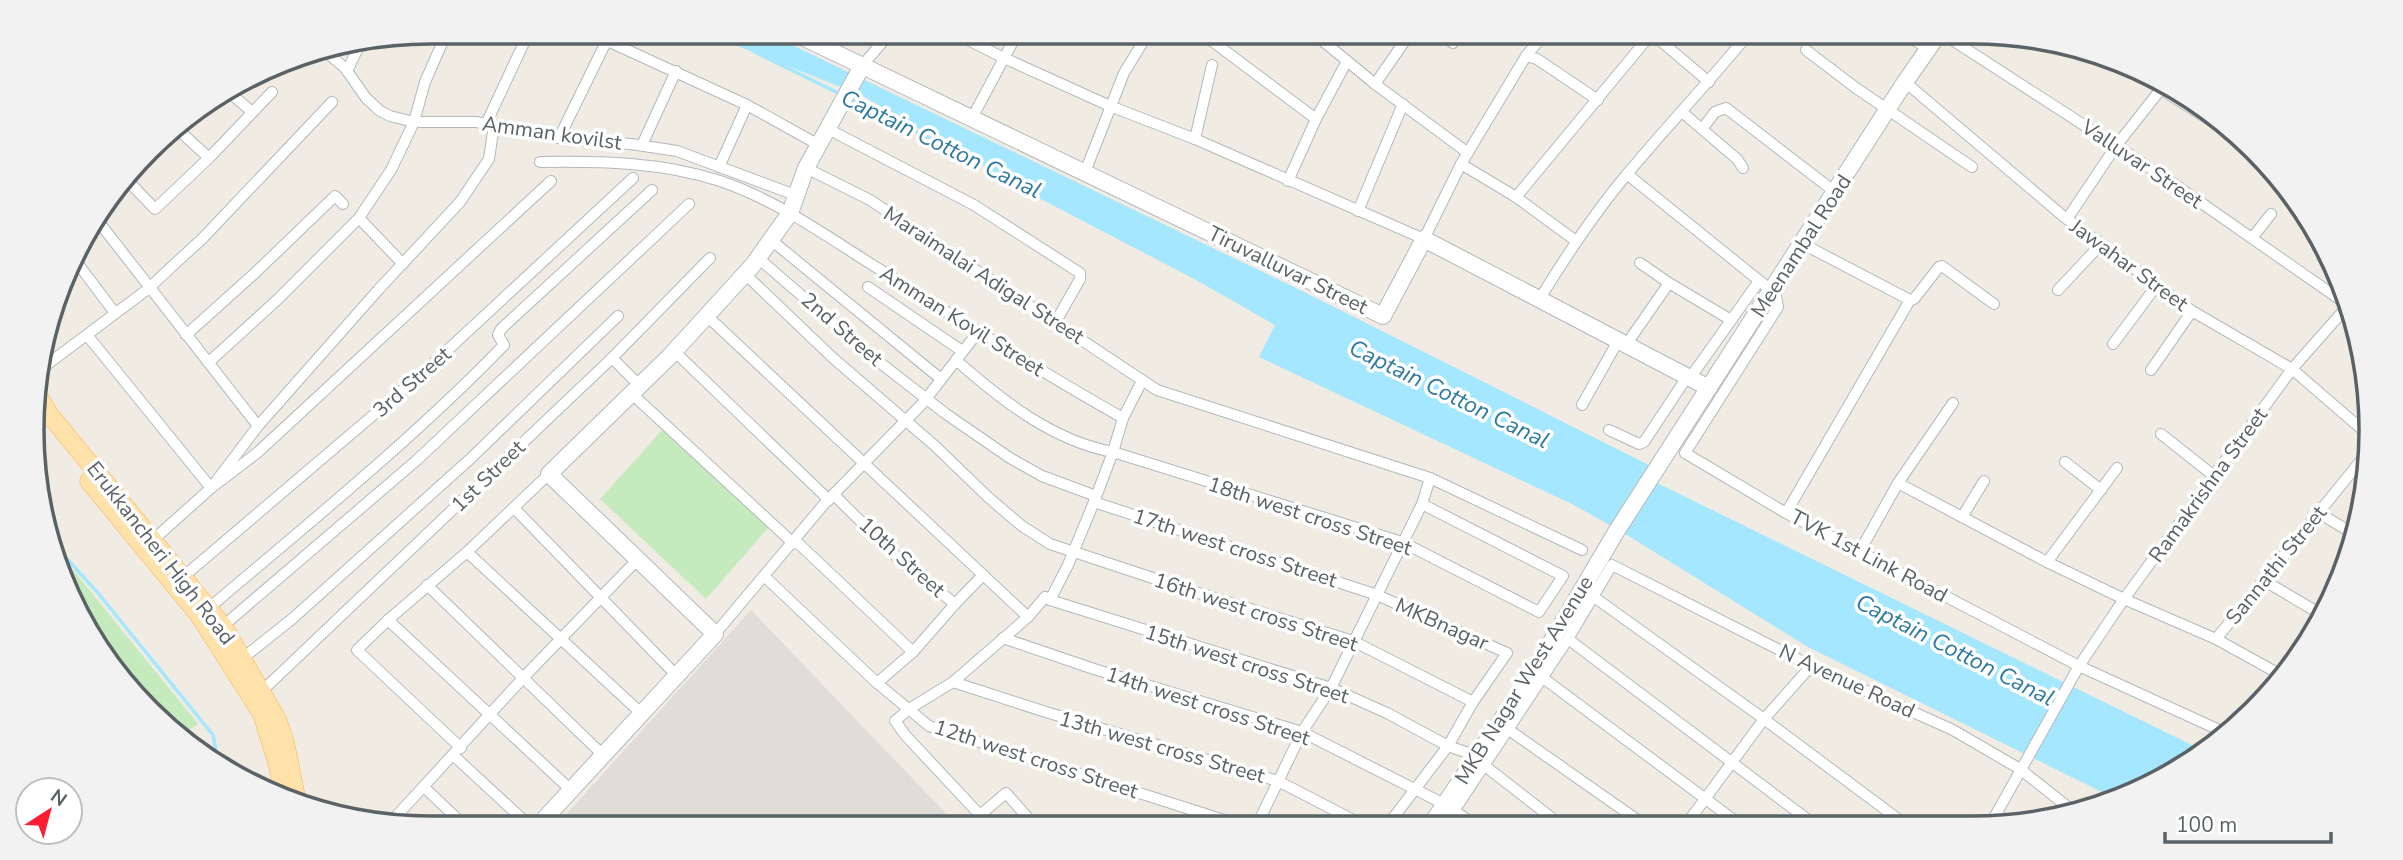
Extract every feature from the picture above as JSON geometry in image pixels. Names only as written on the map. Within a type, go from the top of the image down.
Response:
[{"type":"main road","name":"Erukkancheri High Road","points":[[45,407],[223,626],[277,719],[296,792]]},
{"type":"main road","points":[[44,425],[199,615],[262,714],[278,765],[282,787]]},
{"type":"street","points":[[209,362],[277,300],[359,218],[391,170],[414,122],[425,82],[442,44]]},
{"type":"street","points":[[211,488],[258,426],[460,202],[489,159],[490,125],[524,44]]},
{"type":"street","points":[[559,138],[605,44]]},
{"type":"street","points":[[616,44],[747,105],[819,145]]},
{"type":"street","name":"Tiruvalluvar Street","points":[[813,44],[860,70],[972,118],[1383,316],[1424,239]]},
{"type":"street","points":[[522,816],[357,650],[550,474],[674,351],[745,274],[790,213],[806,168],[860,70],[881,44]]},
{"type":"street","points":[[976,44],[1110,106],[1195,139],[1424,239],[1709,388]]},
{"type":"street","points":[[972,118],[1012,44]]},
{"type":"street","points":[[1085,172],[1124,73],[1140,44]]},
{"type":"street","points":[[1216,44],[1316,119]]},
{"type":"street","points":[[1326,44],[1468,153]]},
{"type":"street","points":[[1376,84],[1403,44]]},
{"type":"street","points":[[1424,239],[1461,164],[1526,56],[1536,44]]},
{"type":"street","points":[[1516,197],[1642,44]]},
{"type":"street","points":[[1665,44],[1709,82]]},
{"type":"street","points":[[1539,300],[1576,241],[1627,174],[1740,44]]},
{"type":"street","points":[[1920,44],[1928,49]]},
{"type":"street","name":"Meenambal Road","points":[[1662,461],[1709,388],[1766,286],[1801,243],[1932,44]]},
{"type":"street","name":"Valluvar Street","points":[[1959,44],[2116,146],[2335,296]]},
{"type":"street","points":[[1806,50],[1856,89],[1972,167]]},
{"type":"street","points":[[347,71],[357,51]]},
{"type":"street","points":[[1526,56],[1537,59],[1598,100]]},
{"type":"street","name":"Amman kovilst","points":[[331,57],[347,71],[380,111],[414,122],[490,125],[559,138],[642,145],[677,151],[798,196]]},
{"type":"street","points":[[1288,181],[1316,119],[1347,61]]},
{"type":"street","points":[[1195,139],[1212,65]]},
{"type":"street","points":[[642,145],[677,71]]},
{"type":"street","name":"Jawahar Street","points":[[1905,82],[2067,219],[2192,311],[2292,369],[2359,428]]},
{"type":"street","points":[[132,185],[155,209],[209,158],[272,92]]},
{"type":"street","points":[[2067,219],[2116,146],[2159,92]]},
{"type":"street","points":[[234,97],[252,112]]},
{"type":"street","points":[[50,363],[149,286],[202,239],[332,102]]},
{"type":"street","points":[[1358,211],[1403,104]]},
{"type":"street","points":[[719,167],[747,105]]},
{"type":"street","points":[[1702,129],[1715,112],[1726,108],[1835,192]]},
{"type":"street","points":[[1682,112],[1743,167]]},
{"type":"street","points":[[828,130],[974,205],[1080,273],[1080,279],[1055,323]]},
{"type":"street","points":[[183,134],[209,158]]},
{"type":"street","name":"Amman Kovil Street","points":[[540,162],[622,163],[679,171],[719,181],[790,213],[978,332],[1123,418]]},
{"type":"street","points":[[1461,164],[1516,197],[1576,241]]},
{"type":"street","name":"Maraimalai Adigal Street","points":[[806,168],[870,200],[1157,390],[1430,478],[1582,551]]},
{"type":"street","points":[[1609,430],[1634,443],[1644,442],[1731,320],[1766,286],[1627,174]]},
{"type":"street","name":"3rd Street","points":[[183,577],[436,361],[633,178]]},
{"type":"street","points":[[153,540],[211,488],[257,453],[551,181]]},
{"type":"street","points":[[209,608],[463,387],[505,345],[498,335],[501,329],[652,190]]},
{"type":"street","points":[[186,335],[256,273],[335,196],[343,204]]},
{"type":"street","points":[[223,626],[417,460],[689,204]]},
{"type":"street","points":[[2252,238],[2271,214]]},
{"type":"street","points":[[359,218],[403,264]]},
{"type":"street","points":[[102,226],[258,426]]},
{"type":"street","points":[[771,240],[942,379]]},
{"type":"street","points":[[1801,243],[1910,300]]},
{"type":"street","points":[[2058,290],[2101,244]]},
{"type":"street","name":"1st Street","points":[[262,691],[612,358],[710,258]]},
{"type":"street","name":"2nd Street","points":[[758,258],[926,399],[1010,458],[1042,476],[1095,499]]},
{"type":"street","points":[[1640,262],[1669,283],[1731,320]]},
{"type":"street","points":[[1786,513],[1910,300],[1914,299],[1939,267],[1942,266],[1994,304]]},
{"type":"street","points":[[80,267],[115,313]]},
{"type":"street","points":[[745,274],[833,358],[906,419]]},
{"type":"street","points":[[1583,405],[1622,343],[1669,283]]},
{"type":"street","points":[[2113,344],[2157,285]]},
{"type":"street","name":"TVK 1st Link Road","points":[[1766,286],[1776,296],[1778,307],[1685,453],[1786,513],[2079,666],[2217,729]]},
{"type":"street","name":"18th west cross Street","points":[[868,287],[959,356],[984,385],[1056,432],[1099,450],[1113,452],[1402,542],[1539,612],[1563,576],[1422,504]]},
{"type":"street","points":[[2151,370],[2192,311]]},
{"type":"street","name":"Ramakrishna Street","points":[[1995,815],[2079,666],[2124,600],[2292,369],[2341,313]]},
{"type":"street","points":[[243,658],[292,619],[452,476],[618,316]]},
{"type":"street","points":[[707,316],[1028,617]]},
{"type":"street","points":[[546,816],[715,634],[832,497],[926,399],[978,332]]},
{"type":"street","points":[[87,335],[211,488]]},
{"type":"street","name":"10th Street","points":[[674,351],[900,560],[955,604],[913,652],[877,683]]},
{"type":"street","points":[[612,358],[635,389],[793,543],[799,544],[913,652]]},
{"type":"street","points":[[1026,816],[1006,793],[980,816],[895,721],[909,709],[953,682],[1028,617],[1045,597],[1050,600],[1095,499],[1123,418],[1142,381]]},
{"type":"street","points":[[1860,551],[1898,483],[1953,402]]},
{"type":"street","name":"16th west cross Street","points":[[906,419],[989,498],[1022,526],[1050,544],[1353,640],[1473,702]]},
{"type":"street","points":[[2161,434],[2214,476]]},
{"type":"street","name":"MKB Nagar West Avenue","points":[[1441,816],[1450,808],[1492,746],[1616,532],[1662,461]]},
{"type":"street","points":[[2065,462],[2101,490]]},
{"type":"street","name":"Sannathi Street","points":[[2216,639],[2357,465]]},
{"type":"street","points":[[2047,562],[2118,468]]},
{"type":"street","points":[[550,474],[715,634]]},
{"type":"street","points":[[1261,816],[1302,732],[1331,688],[1422,504],[1430,478]]},
{"type":"street","points":[[1962,517],[1984,481]]},
{"type":"street","points":[[1898,483],[2047,562],[2124,600],[2216,639],[2274,671]]},
{"type":"street","name":"17th west cross Street","points":[[1095,499],[1377,595]]},
{"type":"street","points":[[514,508],[677,676]]},
{"type":"street","points":[[2319,513],[2346,529]]},
{"type":"street","points":[[467,552],[642,715]]},
{"type":"street","points":[[398,814],[523,678],[638,559]]},
{"type":"street","name":"N Avenue Road","points":[[1594,597],[1612,565],[1811,666],[1953,730],[2020,769],[2065,805]]},
{"type":"street","points":[[955,604],[983,575]]},
{"type":"street","name":"12th west cross Street","points":[[764,576],[877,683],[929,726],[1211,816]]},
{"type":"street","points":[[2263,580],[2314,610]]},
{"type":"street","points":[[427,585],[604,756]]},
{"type":"street","name":"MKBnagar","points":[[1377,595],[1507,653],[1473,702]]},
{"type":"street","points":[[1492,746],[1509,730],[1594,597],[1765,719],[1894,816]]},
{"type":"street","name":"15th west cross Street","points":[[1050,600],[1331,688],[1481,761],[1550,816]]},
{"type":"street","points":[[388,620],[572,791]]},
{"type":"street","name":"14th west cross Street","points":[[1003,639],[1302,732],[1462,816]]},
{"type":"street","points":[[1568,639],[1803,816]]},
{"type":"street","points":[[1693,816],[1765,719],[1811,666]]},
{"type":"street","points":[[1543,678],[1729,816]]},
{"type":"street","name":"13th west cross Street","points":[[953,682],[1100,729],[1278,781],[1344,816]]},
{"type":"street","points":[[1394,816],[1448,746],[1473,702]]},
{"type":"street","points":[[1509,730],[1632,816]]},
{"type":"street","points":[[424,787],[454,816]]},
{"type":"street","points":[[1447,816],[1450,808]]},
{"type":"shaded area","points":[[751,610],[948,816],[565,816]]},
{"type":"green space","points":[[664,428],[770,526],[706,599],[600,499]]},
{"type":"green space","points":[[67,563],[198,724],[188,731],[140,685],[95,623]]},
{"type":"water","points":[[732,44],[790,44],[1302,291],[1653,467],[1649,479],[2194,746],[2166,765],[2104,793],[1808,647],[1574,505],[1259,357],[1275,325],[1196,280],[1039,198],[861,95]]},
{"type":"waterway","name":"Captain Cotton Canal","points":[[753,51],[840,94]]},
{"type":"waterway","name":"Captain Cotton Canal","points":[[850,99],[978,162]]},
{"type":"waterway","points":[[65,557],[98,593],[213,735],[216,752]]}]
